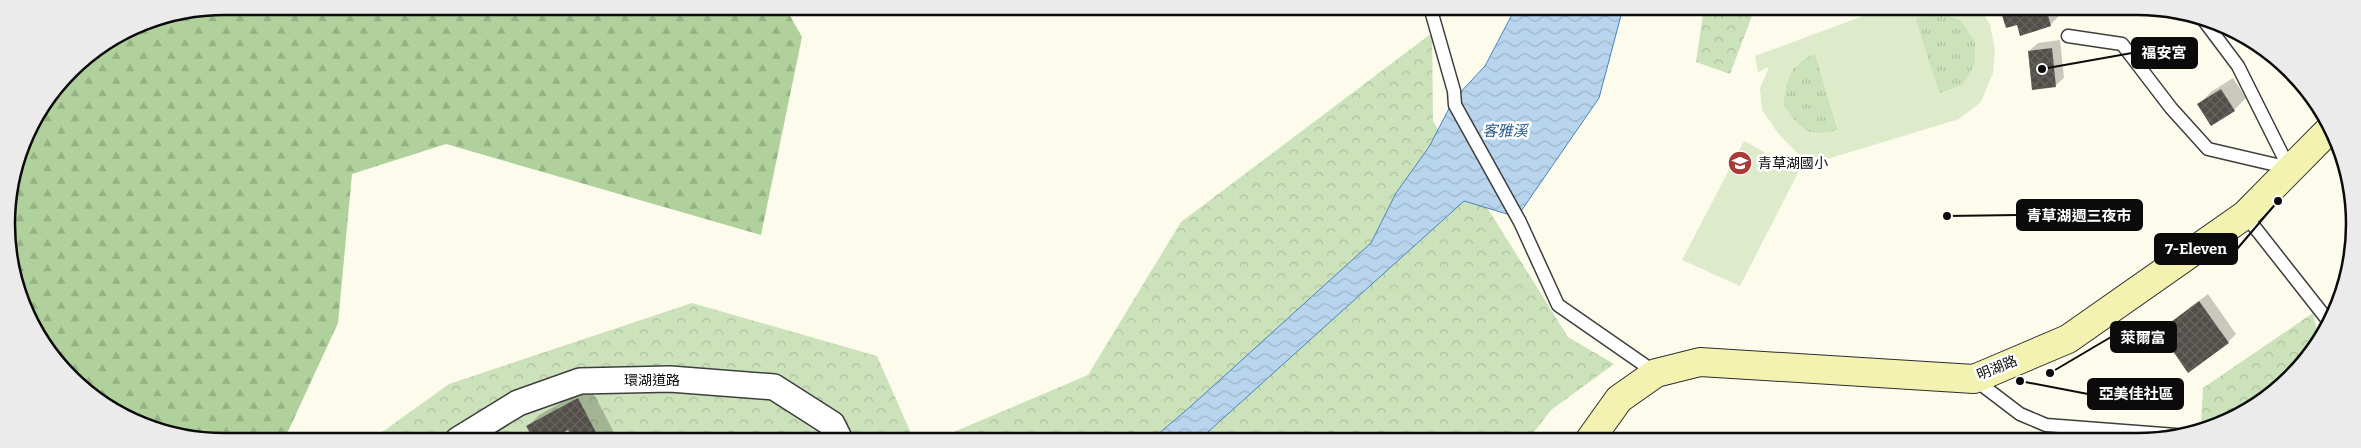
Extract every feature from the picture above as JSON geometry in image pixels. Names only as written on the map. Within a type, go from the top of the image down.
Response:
[{"type":"street","name":"明湖路","points":[[1595,433],[1618,399],[1656,372],[1700,362],[1974,379],[2068,339],[2245,214],[2325,134]]},
{"type":"street","name":"環湖道路","points":[[469,433],[518,403],[580,381],[670,379],[774,387],[832,424],[836,433]]},
{"type":"lane","points":[[1432,15],[1454,91],[1455,104],[1520,222],[1558,305],[1656,372]]},
{"type":"lane","points":[[2210,28],[2238,66],[2289,168]]},
{"type":"lane","points":[[2068,36],[2122,44],[2171,108],[2208,149],[2289,168]]},
{"type":"lane","points":[[2245,214],[2324,316]]},
{"type":"lane","points":[[1974,379],[2020,414],[2046,425],[2150,433]]},
{"type":"green space","points":[[210,15],[790,15],[802,37],[761,235],[446,144],[352,174],[338,323],[287,433],[210,433],[170,426],[144,417],[119,405],[76,372],[50,340],[26,291],[19,265],[15,238],[15,210],[22,170],[31,144],[50,108],[76,76],[108,50],[144,31],[170,22]]},
{"type":"green space","points":[[1703,15],[1752,15],[1730,74],[1696,62]]},
{"type":"green space","points":[[1866,15],[1926,15],[1915,19],[1940,94],[1963,85],[1975,64],[1975,41],[1961,20],[1947,15],[1985,15],[1990,25],[1995,50],[1993,73],[1981,102],[1959,119],[1824,160],[1799,155],[1778,133],[1762,110],[1760,88],[1769,67],[1758,72],[1755,56]],"holes":[[[1815,54],[1838,129],[1819,134],[1805,130],[1794,120],[1783,105],[1790,74],[1799,62]]]},
{"type":"green space","points":[[1924,15],[1947,15],[1961,20],[1975,41],[1975,64],[1963,85],[1939,94],[1915,18]]},
{"type":"green space","points":[[1432,33],[1433,121],[1568,337],[1614,364],[1551,410],[1533,433],[951,433],[1088,375],[1181,222]]},
{"type":"green space","points":[[1815,53],[1838,130],[1819,133],[1805,130],[1794,120],[1783,105],[1790,74],[1799,63]]},
{"type":"green space","points":[[1744,141],[1799,171],[1740,286],[1682,260]]},
{"type":"green space","points":[[692,303],[877,356],[911,433],[381,433],[449,384]]},
{"type":"green space","points":[[2313,313],[2317,330],[2311,340],[2285,372],[2253,398],[2217,417],[2201,423],[2203,388]]},
{"type":"water","name":"客雅溪","points":[[1512,15],[1621,15],[1599,98],[1517,217],[1464,201],[1207,433],[1159,433],[1371,243],[1396,193],[1429,147],[1454,99],[1485,66]]},
{"type":"building","points":[[2002,15],[2048,15],[2051,26],[2020,36],[2017,25],[2006,28]]},
{"type":"building","points":[[2052,48],[2056,87],[2032,90],[2028,51]]},
{"type":"building","points":[[2221,89],[2235,111],[2211,126],[2197,104]]},
{"type":"building","points":[[2199,301],[2229,343],[2188,373],[2159,331]]},
{"type":"building","points":[[578,398],[596,433],[570,433],[568,430],[562,433],[530,433],[526,426]]},
{"type":"place","name":"福安宮","points":[[2042,69]]},
{"type":"place","name":"青草湖國小","points":[[1740,163]]},
{"type":"place","name":"7-Eleven","points":[[2278,201]]},
{"type":"place","name":"青草湖週三夜市","points":[[1947,216]]},
{"type":"place","name":"萊爾富","points":[[2050,373]]},
{"type":"place","name":"亞美佳社區","points":[[2020,381]]}]
